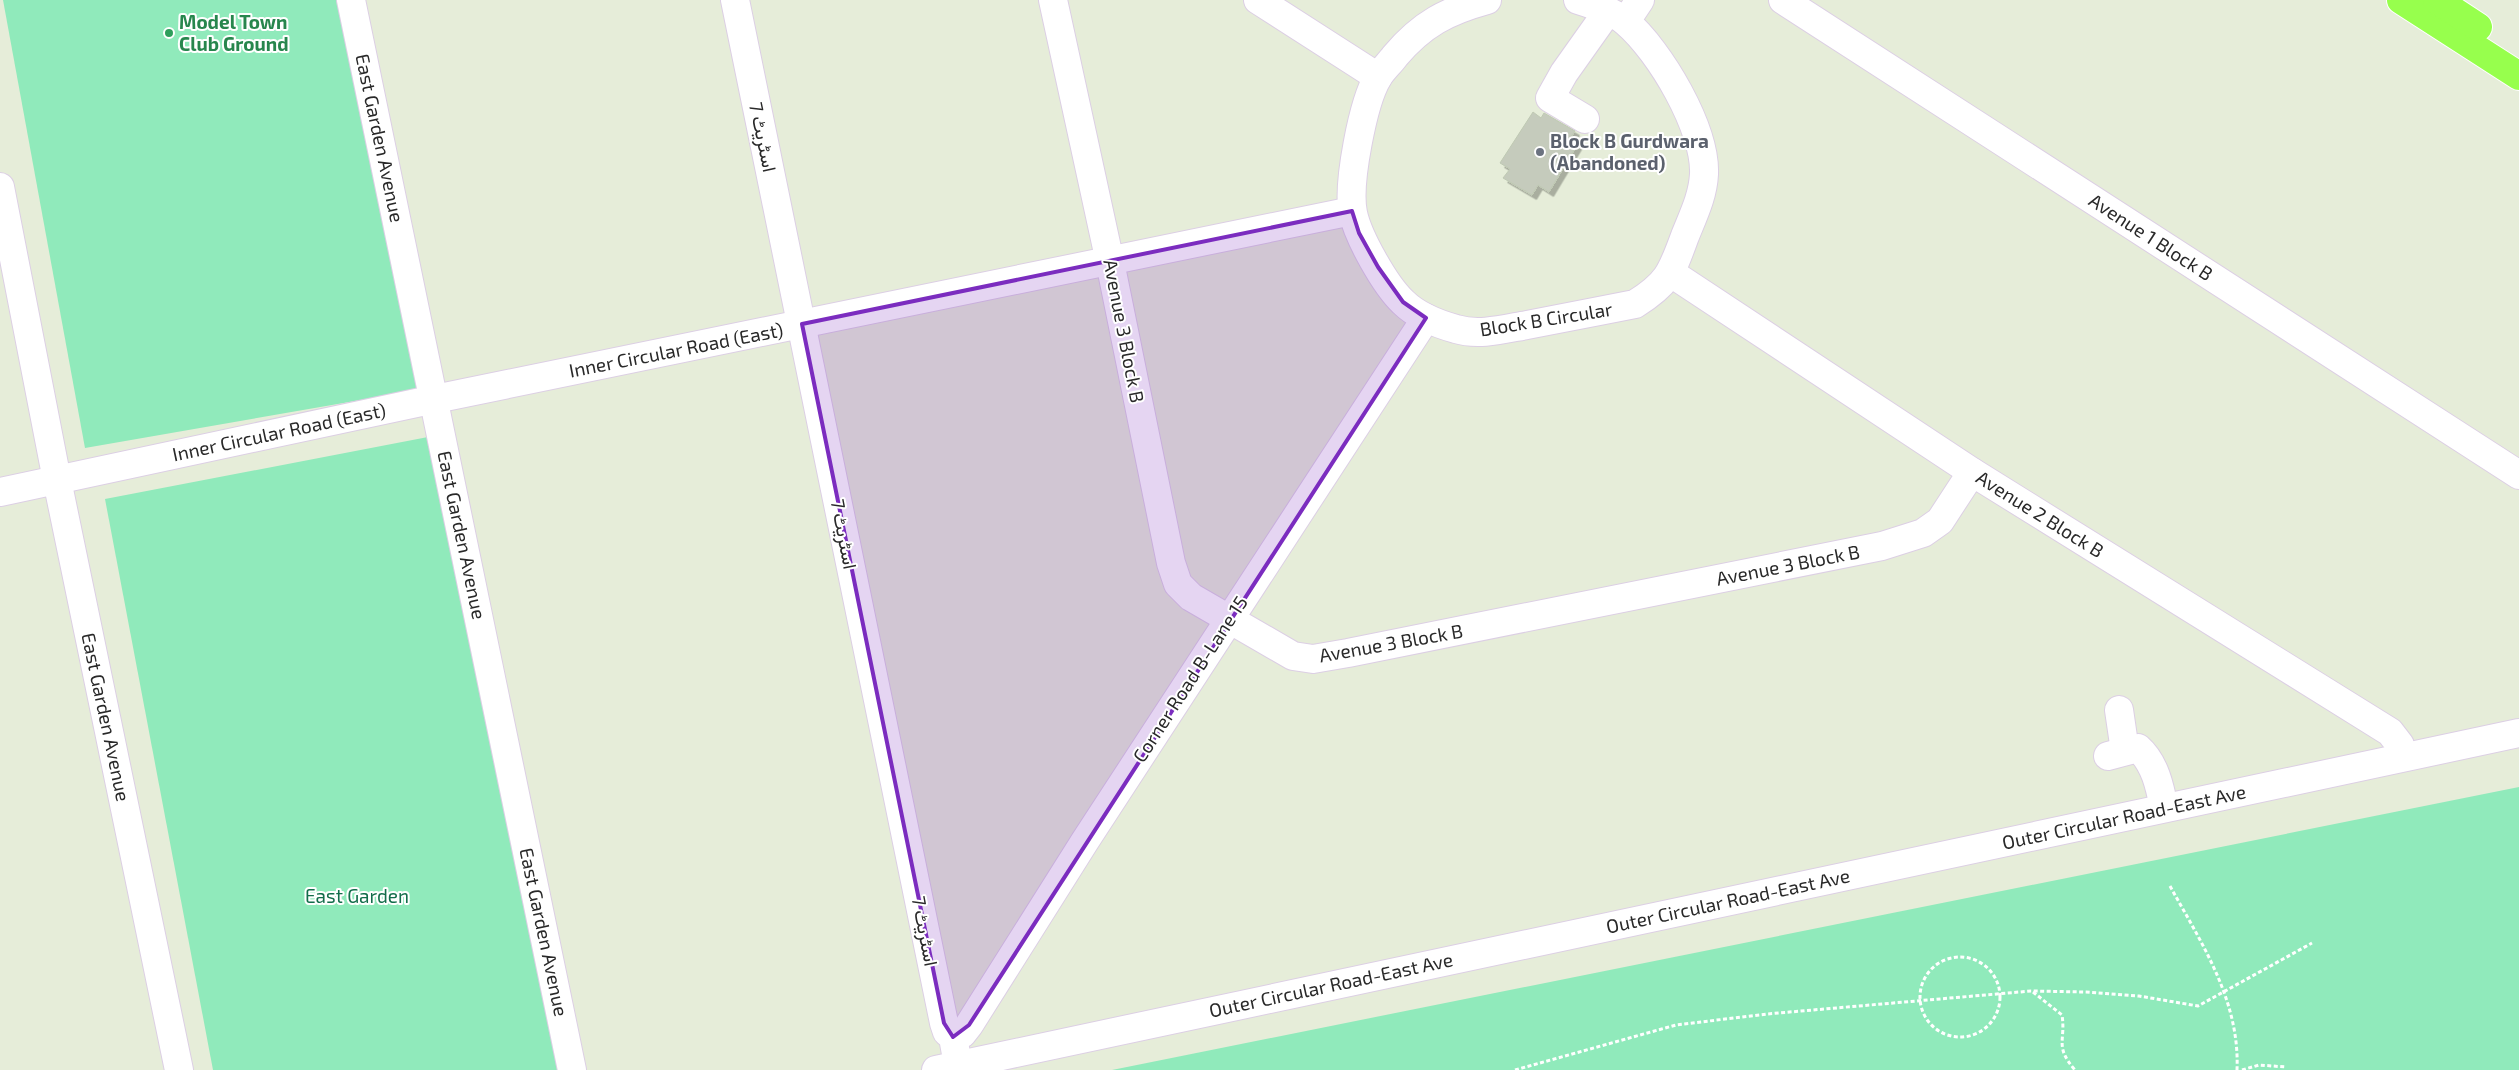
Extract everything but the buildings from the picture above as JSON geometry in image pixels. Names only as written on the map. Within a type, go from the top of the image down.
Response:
[{"type":"main road","points":[[2401,0],[2519,76]]},
{"type":"main road","points":[[2437,0],[2519,55]]},
{"type":"street","name":"East Garden Avenue","points":[[351,0],[435,399],[572,1070]]},
{"type":"street","name":"اسٹریٹ 7","points":[[735,0],[944,1023],[947,1032],[953,1037],[947,1068]]},
{"type":"street","name":"Avenue 3 Block B","points":[[1053,0],[1110,262],[1170,562],[1178,584],[1191,597],[1293,656],[1313,659],[1348,653],[1882,546],[1923,533],[1940,521],[1972,472]]},
{"type":"street","points":[[1258,0],[1378,77]]},
{"type":"street","name":"Block B Circular","points":[[1487,0],[1462,7],[1431,21],[1408,41],[1378,77],[1359,136],[1352,211],[1359,233],[1378,267],[1403,302],[1426,318],[1457,330],[1485,332],[1569,318],[1635,304],[1651,294],[1671,273],[1701,195],[1704,174],[1702,151],[1676,87],[1656,54],[1624,11],[1578,0]]},
{"type":"street","name":"Avenue 1 Block B","points":[[1784,0],[2519,475]]},
{"type":"street","points":[[1585,119],[1550,98],[1564,73],[1624,11]]},
{"type":"street","name":"East Garden Avenue","points":[[0,187],[57,480],[178,1070]]},
{"type":"street","name":"Inner Circular Road (East)","points":[[0,492],[435,399],[1352,211]]},
{"type":"street","name":"Avenue 2 Block B","points":[[1671,273],[1972,472],[2390,732],[2400,745],[2402,756]]},
{"type":"street","name":"Corner Road B-Lane 15","points":[[953,1037],[962,1034],[969,1025],[1228,620],[1426,318]]},
{"type":"street","points":[[2118,710],[2116,753],[2138,748],[2147,756],[2159,784],[2164,808]]},
{"type":"street","name":"Outer Circular Road-East Ave","points":[[947,1068],[2402,756],[2519,733]]},
{"type":"path","points":[[2170,886],[2226,992],[2235,1026],[2237,1070]]},
{"type":"path","points":[[1515,1070],[1676,1025],[1999,993],[2032,991],[2086,992],[2130,996],[2192,1006],[2204,1004],[2312,943]]},
{"type":"path","points":[[1955,957],[1966,957],[1985,966],[1992,973],[1999,993],[1996,1013],[1990,1022],[1983,1029],[1964,1037],[1943,1034],[1934,1028],[1922,1011],[1920,1001],[1922,986],[1928,972],[1941,962],[1955,957]]},
{"type":"path","points":[[2032,991],[2062,1015],[2060,1046],[2067,1061],[2075,1070]]},
{"type":"path","points":[[2242,1070],[2259,1065],[2286,1067]]},
{"type":"highlighted area","points":[[1352,211],[1359,233],[1378,267],[1403,302],[1426,318],[969,1025],[953,1037],[944,1023],[802,324]]},
{"type":"green space","points":[[3,0],[338,0],[424,389],[85,448]]},
{"type":"green space","name":"East Garden","points":[[428,437],[575,1070],[213,1070],[105,499]]},
{"type":"green space","points":[[2519,787],[2519,1070],[1112,1070]]},
{"type":"place","name":"Model Town Club Ground","points":[[169,33]]},
{"type":"place","name":"Block B Gurdwara (Abandoned)","points":[[1540,152]]}]
